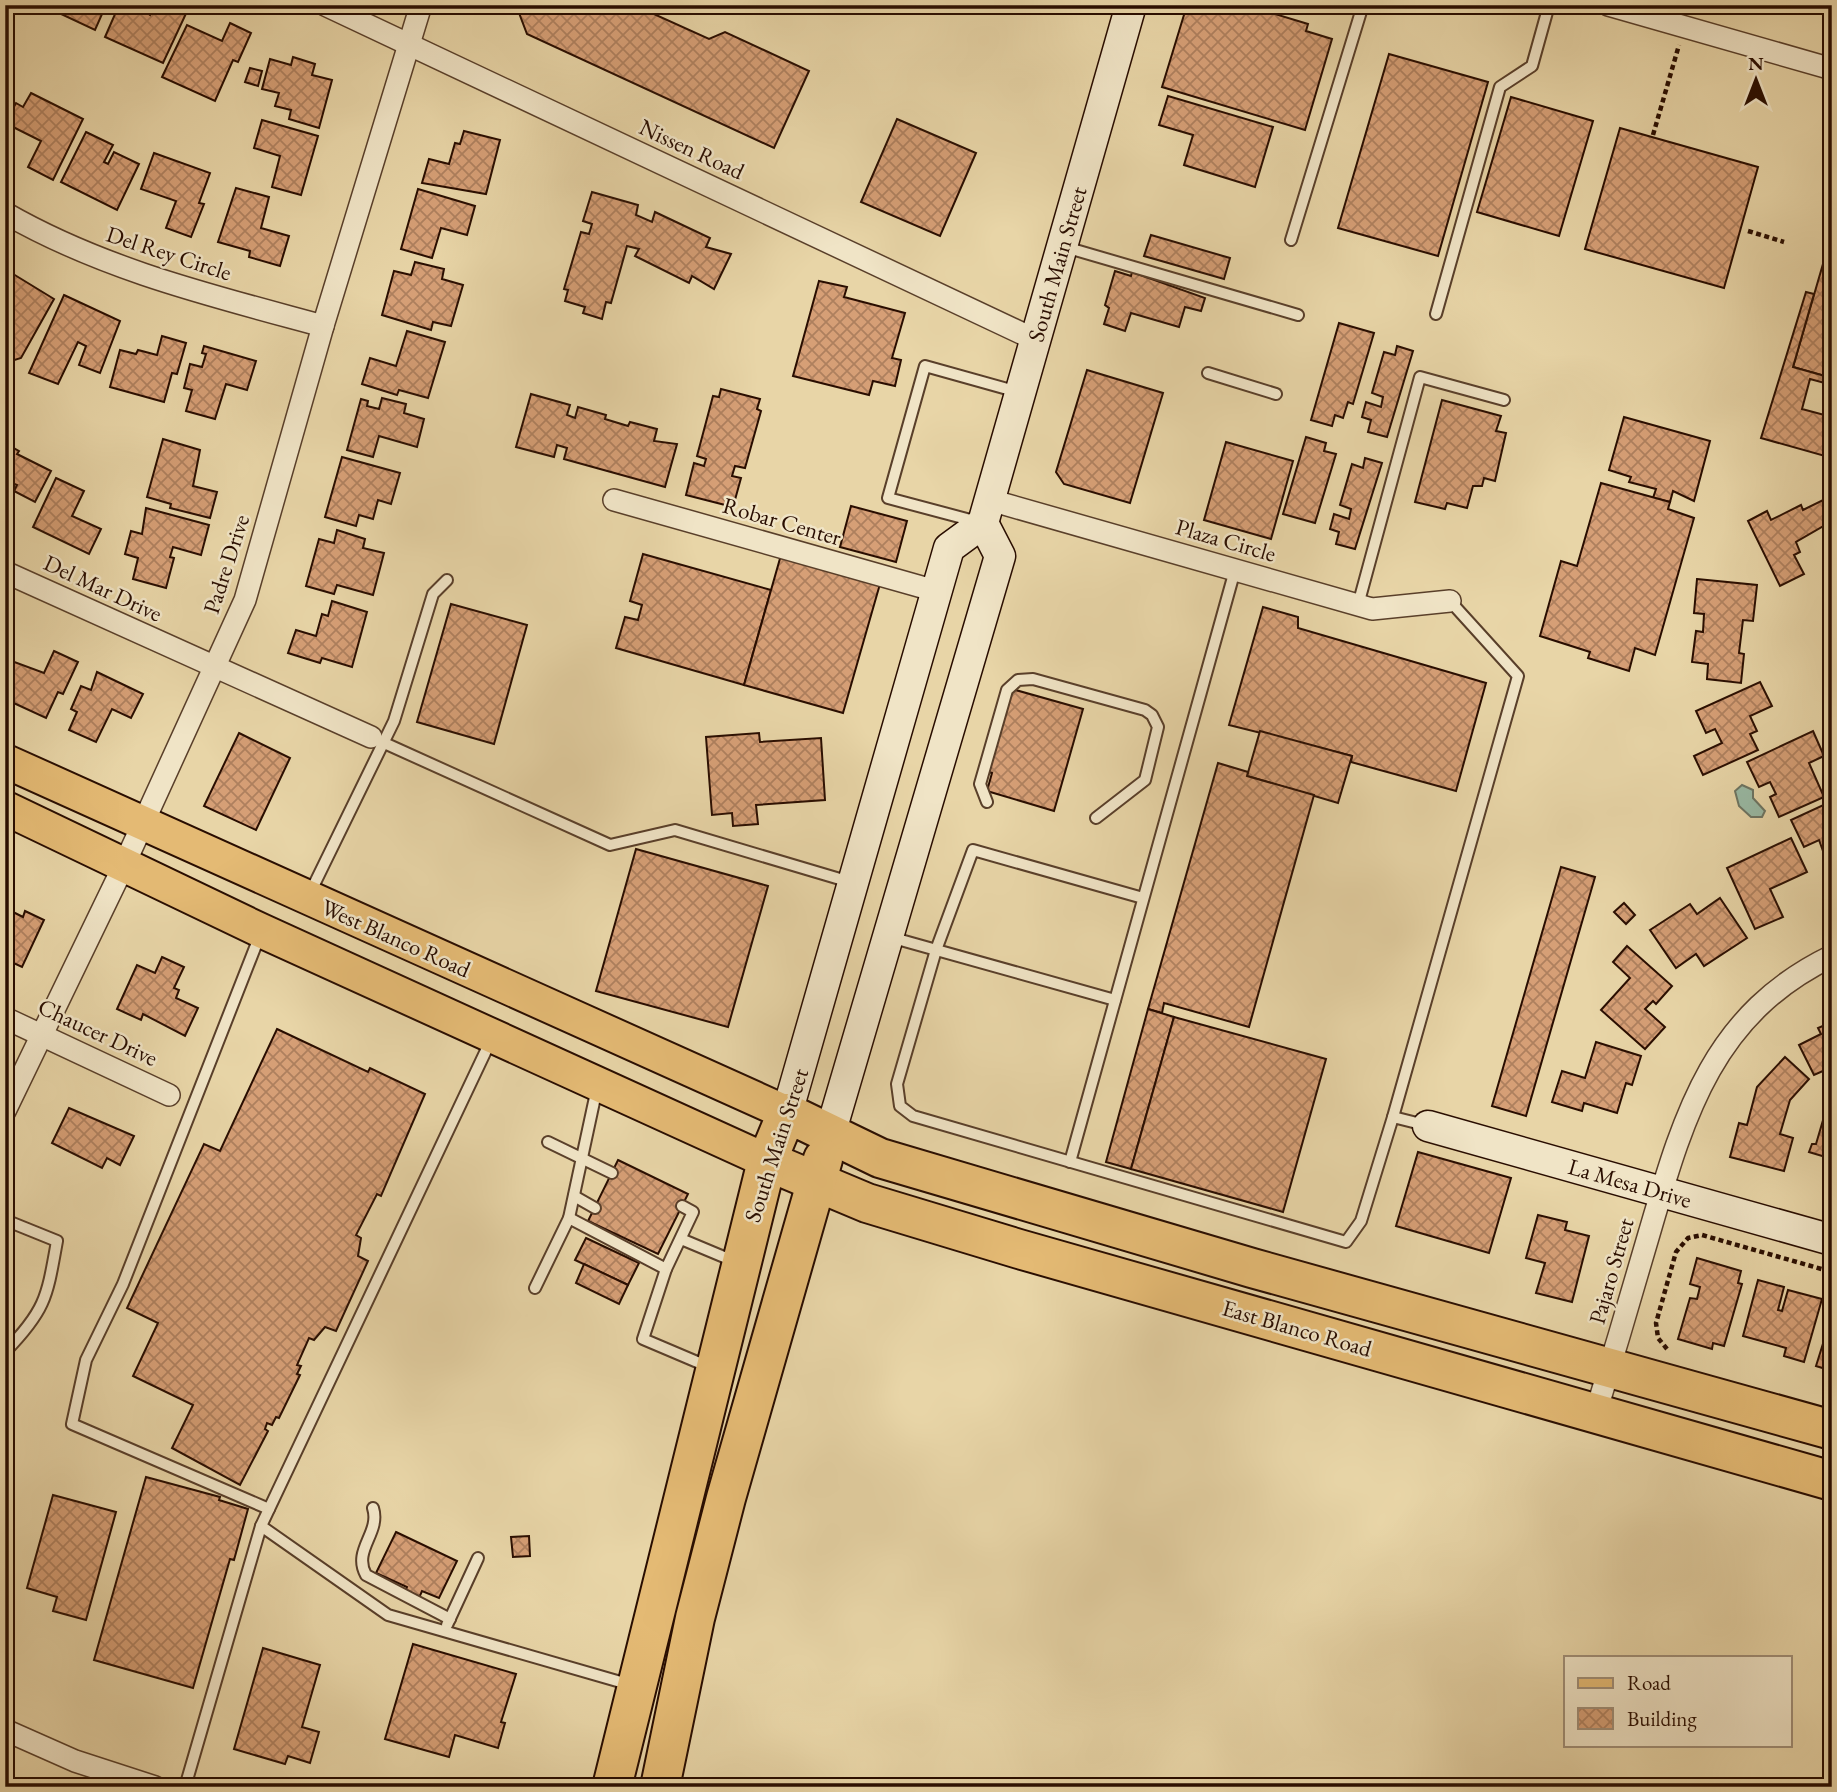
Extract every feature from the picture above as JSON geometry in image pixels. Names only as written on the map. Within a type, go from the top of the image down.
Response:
[{"type":"highway","name":"East Blanco Road","points":[[787,1113],[880,1158],[1252,1268],[1832,1430]]},
{"type":"highway","name":"South Main Street","points":[[612,1787],[766,1161],[787,1113]]},
{"type":"highway","name":"South Main Street","points":[[660,1787],[695,1618],[830,1134]]},
{"type":"highway","name":"East Blanco Road","points":[[766,1161],[870,1204],[1019,1249],[1832,1481]]},
{"type":"main road","name":"South Main Street","points":[[787,1113],[949,548],[986,512],[1130,5]]},
{"type":"main road","name":"South Main Street","points":[[830,1134],[885,935],[1000,556],[986,512]]},
{"type":"main road","name":"West Blanco Road","points":[[5,761],[787,1113]]},
{"type":"main road","points":[[5,808],[262,931],[766,1161]]},
{"type":"main road","name":"La Mesa Drive","points":[[1427,1126],[1832,1240]]},
{"type":"street","name":"Nissen Road","points":[[325,5],[1035,340]]},
{"type":"street","name":"Padre Drive","points":[[5,1111],[143,825],[245,600],[323,326],[421,5]]},
{"type":"street","points":[[1608,5],[1832,69]]},
{"type":"street","name":"Del Rey Circle","points":[[5,213],[70,247],[120,267],[180,287],[323,326]]},
{"type":"street","name":"Robar Center","points":[[614,500],[936,592]]},
{"type":"street","name":"Plaza Circle","points":[[986,512],[1235,570],[1372,609],[1450,601]]},
{"type":"street","name":"Del Mar Drive","points":[[5,572],[377,740]]},
{"type":"street","name":"Pajaro Street","points":[[1596,1412],[1661,1192],[1691,1103],[1728,1039],[1771,994],[1832,956]]},
{"type":"street","name":"Chaucer Drive","points":[[5,1018],[169,1095]]},
{"type":"street","points":[[5,1730],[75,1761],[155,1787]]},
{"type":"lane","points":[[1291,240],[1363,5]]},
{"type":"lane","points":[[1436,314],[1500,86],[1532,66],[1549,5]]},
{"type":"lane","points":[[1062,247],[1298,315]]},
{"type":"lane","points":[[986,512],[888,498],[925,366],[1021,393]]},
{"type":"lane","points":[[1208,373],[1276,394]]},
{"type":"lane","points":[[1359,605],[1420,377],[1504,400]]},
{"type":"lane","points":[[1070,1162],[1235,570]]},
{"type":"lane","points":[[308,898],[377,740],[394,721],[433,594],[447,580]]},
{"type":"lane","points":[[1143,898],[973,850],[936,950],[897,1084],[900,1106],[913,1116],[1346,1242],[1361,1221],[1393,1116],[1518,676],[1450,601]]},
{"type":"lane","points":[[987,802],[980,784],[1007,690],[1018,680],[1033,679],[1145,710],[1156,721],[1158,733],[1145,780],[1096,818]]},
{"type":"lane","points":[[377,740],[610,845],[675,830],[852,883]]},
{"type":"lane","points":[[262,931],[128,1271],[86,1360],[72,1424],[269,1509]]},
{"type":"lane","points":[[885,935],[1115,1000]]},
{"type":"lane","points":[[185,1787],[261,1526],[492,1037]]},
{"type":"lane","points":[[534,1288],[569,1218],[597,1085]]},
{"type":"lane","points":[[1393,1116],[1427,1126]]},
{"type":"lane","points":[[548,1142],[612,1173]]},
{"type":"lane","points":[[573,1196],[595,1208]]},
{"type":"lane","points":[[682,1206],[694,1212],[666,1269],[643,1339],[714,1370]]},
{"type":"lane","points":[[569,1218],[666,1269]]},
{"type":"lane","points":[[5,1220],[57,1241],[48,1291],[34,1322],[5,1352]]},
{"type":"lane","points":[[664,1242],[678,1243],[740,1265]]},
{"type":"lane","points":[[373,1508],[376,1521],[361,1556],[366,1575],[450,1619]]},
{"type":"lane","points":[[261,1526],[388,1615],[637,1687]]},
{"type":"lane","points":[[444,1632],[478,1558]]},
{"type":"path","points":[[1653,135],[1684,27]]},
{"type":"path","points":[[1748,231],[1784,242]]},
{"type":"path","points":[[1667,1349],[1658,1338],[1656,1323],[1676,1252],[1688,1237],[1702,1235],[1832,1272]]},
{"type":"shaded area","points":[[1742,785],[1753,790],[1753,798],[1765,811],[1762,817],[1751,817],[1739,806],[1735,791]]},
{"type":"building","points":[[42,5],[106,5],[95,30]]},
{"type":"building","points":[[119,5],[137,5],[150,15],[154,5],[190,5],[163,63],[105,37]]},
{"type":"building","points":[[516,5],[634,5],[709,39],[725,32],[809,71],[774,148],[527,34]]},
{"type":"building","points":[[1187,5],[1245,5],[1308,24],[1306,31],[1332,39],[1305,130],[1162,87]]},
{"type":"building","points":[[1807,5],[1832,5],[1832,12]]},
{"type":"building","points":[[230,23],[251,33],[238,62],[233,60],[215,101],[162,77],[187,25],[222,41]]},
{"type":"building","points":[[1389,54],[1488,82],[1438,256],[1338,228]]},
{"type":"building","points":[[293,57],[315,64],[312,75],[332,80],[319,128],[289,119],[291,110],[275,106],[279,93],[262,89],[270,59],[291,65]]},
{"type":"building","points":[[250,68],[262,71],[258,86],[245,82]]},
{"type":"building","points":[[31,93],[83,119],[53,180],[28,167],[41,141],[5,123],[16,103],[23,107]]},
{"type":"building","points":[[1168,96],[1273,127],[1255,187],[1184,165],[1193,135],[1159,125]]},
{"type":"building","points":[[1511,97],[1593,121],[1559,236],[1477,212]]},
{"type":"building","points":[[897,119],[976,153],[940,236],[861,202]]},
{"type":"building","points":[[262,120],[318,136],[301,195],[272,187],[280,156],[254,148]]},
{"type":"building","points":[[1620,128],[1758,167],[1724,288],[1585,249]]},
{"type":"building","points":[[464,131],[500,140],[486,194],[422,183],[429,159],[449,164],[455,143],[460,144]]},
{"type":"building","points":[[86,132],[113,145],[104,162],[108,164],[114,152],[139,164],[117,210],[61,182]]},
{"type":"building","points":[[154,153],[210,173],[199,203],[204,204],[191,237],[166,228],[176,201],[141,189]]},
{"type":"building","points":[[236,188],[269,197],[261,228],[289,236],[280,266],[249,257],[250,251],[218,242]]},
{"type":"building","points":[[418,189],[475,206],[467,235],[441,228],[432,258],[401,249]]},
{"type":"building","points":[[592,192],[638,205],[636,215],[652,222],[655,212],[710,238],[706,247],[731,254],[714,289],[692,276],[689,283],[635,256],[639,249],[627,246],[611,303],[606,302],[602,319],[583,313],[585,307],[565,301],[568,290],[564,289],[581,232],[589,234],[592,224],[583,221]]},
{"type":"building","points":[[1832,233],[1832,378],[1793,367]]},
{"type":"building","points":[[1151,235],[1230,258],[1224,279],[1144,256]]},
{"type":"building","points":[[415,262],[444,269],[442,279],[463,285],[451,326],[433,322],[431,330],[382,315],[394,271],[411,275]]},
{"type":"building","points":[[5,269],[54,299],[21,358],[5,363],[5,341],[14,326],[12,317],[7,316],[5,319]]},
{"type":"building","points":[[1115,271],[1131,276],[1132,272],[1205,298],[1201,311],[1185,307],[1179,327],[1131,313],[1125,331],[1104,324],[1109,308],[1105,305]]},
{"type":"building","points":[[819,281],[847,287],[844,297],[905,313],[892,358],[901,360],[895,386],[873,381],[869,395],[793,376]]},
{"type":"building","points":[[1806,292],[1814,294],[1793,367],[1832,378],[1832,385],[1810,379],[1802,409],[1832,417],[1832,458],[1761,438]]},
{"type":"building","points":[[64,295],[120,321],[100,373],[79,365],[86,346],[78,342],[58,384],[29,373]]},
{"type":"building","points":[[1339,323],[1374,333],[1353,404],[1348,402],[1343,418],[1335,415],[1332,426],[1311,420]]},
{"type":"building","points":[[407,331],[445,342],[428,398],[399,390],[397,395],[362,384],[370,358],[396,366]]},
{"type":"building","points":[[162,336],[186,343],[177,374],[172,373],[164,402],[110,387],[120,350],[136,354],[138,350],[157,355]]},
{"type":"building","points":[[204,346],[256,361],[247,390],[226,384],[215,419],[186,411],[192,390],[184,388],[190,364],[202,367],[206,354],[202,353]]},
{"type":"building","points":[[1397,346],[1413,351],[1387,437],[1368,432],[1371,420],[1362,417],[1366,402],[1381,407],[1383,397],[1372,393],[1384,352],[1395,355]]},
{"type":"building","points":[[1087,370],[1163,393],[1130,503],[1064,484],[1056,472]]},
{"type":"building","points":[[721,389],[760,399],[757,409],[761,411],[745,468],[735,466],[732,476],[741,478],[733,507],[686,495],[694,463],[704,466],[706,459],[697,456],[713,396],[719,397]]},
{"type":"building","points":[[531,394],[570,405],[567,415],[575,418],[578,407],[606,415],[605,419],[628,426],[630,422],[657,429],[654,441],[677,444],[665,487],[564,459],[567,448],[557,445],[554,457],[516,447]]},
{"type":"building","points":[[382,398],[406,404],[404,413],[424,419],[417,447],[379,436],[373,457],[347,450],[361,399],[368,401],[367,406],[379,409]]},
{"type":"building","points":[[1442,400],[1501,416],[1496,431],[1506,433],[1495,481],[1484,478],[1482,486],[1473,486],[1467,508],[1447,503],[1445,509],[1415,502]]},
{"type":"building","points":[[1624,417],[1710,441],[1694,501],[1673,491],[1670,502],[1653,498],[1656,489],[1629,482],[1631,477],[1609,470]]},
{"type":"building","points":[[1306,437],[1326,443],[1324,451],[1336,454],[1315,523],[1283,514]]},
{"type":"building","points":[[163,439],[200,450],[193,486],[217,492],[210,518],[170,508],[171,504],[147,497]]},
{"type":"building","points":[[5,440],[19,451],[17,454],[51,471],[35,502],[14,491],[17,485],[5,480]]},
{"type":"building","points":[[1226,442],[1293,461],[1271,539],[1204,520]]},
{"type":"building","points":[[342,457],[400,473],[391,504],[378,500],[373,519],[359,515],[356,526],[325,517]]},
{"type":"building","points":[[1365,458],[1382,463],[1355,549],[1336,544],[1339,532],[1330,529],[1334,514],[1349,519],[1351,509],[1340,505],[1352,464],[1363,468]]},
{"type":"building","points":[[56,478],[84,491],[72,516],[101,529],[89,554],[33,527]]},
{"type":"building","points":[[1601,483],[1670,502],[1668,509],[1694,518],[1655,655],[1635,648],[1629,671],[1588,658],[1590,652],[1540,636],[1561,561],[1577,566]]},
{"type":"building","points":[[1823,500],[1832,521],[1796,542],[1800,552],[1794,555],[1804,574],[1780,586],[1748,521],[1767,511],[1771,520],[1801,505],[1803,510]]},
{"type":"building","points":[[851,506],[907,521],[896,562],[840,547]]},
{"type":"building","points":[[146,508],[209,525],[201,555],[173,547],[170,557],[174,558],[166,588],[133,579],[138,558],[125,554],[131,531],[142,534]]},
{"type":"building","points":[[337,530],[365,539],[363,548],[384,553],[373,595],[337,585],[334,594],[306,586],[319,539],[334,543]]},
{"type":"building","points":[[643,554],[771,590],[744,685],[616,648],[625,617],[638,620],[642,605],[630,601]]},
{"type":"building","points":[[781,555],[880,584],[843,713],[744,685]]},
{"type":"building","points":[[1697,579],[1757,585],[1753,621],[1743,620],[1739,653],[1744,654],[1741,683],[1707,679],[1708,664],[1692,662],[1696,631],[1703,632],[1704,614],[1694,613]]},
{"type":"building","points":[[332,601],[367,612],[352,667],[322,658],[320,663],[288,653],[296,630],[316,636],[322,614],[328,616]]},
{"type":"building","points":[[451,604],[527,625],[494,744],[417,722]]},
{"type":"building","points":[[1263,607],[1298,617],[1298,628],[1486,683],[1456,791],[1351,762],[1352,756],[1229,725]]},
{"type":"building","points":[[54,651],[78,662],[63,694],[58,692],[46,718],[5,699],[5,669],[9,660],[44,673]]},
{"type":"building","points":[[97,672],[143,694],[131,718],[112,709],[96,742],[69,730],[77,712],[71,709],[81,686],[91,690]]},
{"type":"building","points":[[1760,682],[1772,706],[1750,716],[1757,731],[1750,734],[1758,750],[1703,775],[1694,756],[1722,743],[1715,729],[1706,733],[1696,711]]},
{"type":"building","points":[[1012,689],[1083,709],[1054,811],[987,791],[992,773],[985,771]]},
{"type":"building","points":[[1260,731],[1352,756],[1338,803],[1247,776]]},
{"type":"building","points":[[1813,731],[1824,756],[1809,763],[1824,797],[1779,817],[1770,797],[1776,794],[1770,782],[1759,787],[1747,762]]},
{"type":"building","points":[[239,733],[290,758],[256,830],[204,806]]},
{"type":"building","points":[[759,733],[760,742],[821,738],[825,800],[756,805],[758,824],[733,826],[732,813],[712,815],[706,737]]},
{"type":"building","points":[[1218,763],[1248,772],[1247,776],[1314,795],[1249,1027],[1164,1003],[1162,1013],[1148,1009]]},
{"type":"building","points":[[1832,801],[1832,876],[1819,840],[1804,847],[1791,820]]},
{"type":"building","points":[[1791,838],[1807,872],[1770,889],[1783,917],[1755,929],[1727,868]]},
{"type":"building","points":[[636,849],[768,886],[728,1027],[596,991]]},
{"type":"building","points":[[1561,867],[1595,877],[1526,1116],[1492,1106]]},
{"type":"building","points":[[1720,898],[1747,938],[1704,966],[1696,954],[1676,968],[1650,930],[1690,904],[1697,914]]},
{"type":"building","points":[[1624,903],[1635,915],[1626,924],[1614,912]]},
{"type":"building","points":[[5,908],[23,917],[25,911],[44,920],[22,967],[5,959]]},
{"type":"building","points":[[1627,946],[1672,986],[1656,1004],[1653,1001],[1645,1009],[1665,1027],[1645,1049],[1601,1010],[1630,978],[1613,962]]},
{"type":"building","points":[[162,957],[184,967],[174,988],[179,990],[176,998],[198,1008],[185,1036],[143,1014],[141,1020],[117,1009],[137,965],[155,973]]},
{"type":"building","points":[[1148,1009],[1174,1017],[1131,1169],[1106,1162]]},
{"type":"building","points":[[1174,1017],[1326,1059],[1283,1212],[1131,1169]]},
{"type":"building","points":[[1832,1022],[1832,1067],[1814,1075],[1799,1045],[1821,1034],[1818,1028]]},
{"type":"building","points":[[277,1029],[368,1072],[370,1068],[425,1094],[381,1196],[377,1194],[356,1235],[361,1238],[358,1256],[368,1261],[336,1331],[325,1327],[314,1340],[309,1338],[297,1365],[301,1366],[297,1374],[300,1375],[279,1418],[276,1417],[272,1425],[267,1423],[265,1429],[268,1431],[240,1485],[172,1448],[193,1405],[133,1376],[158,1323],[127,1308],[204,1144],[220,1151]]},
{"type":"building","points":[[1596,1042],[1641,1056],[1632,1085],[1626,1083],[1617,1113],[1584,1103],[1582,1111],[1552,1102],[1562,1071],[1585,1078]]},
{"type":"building","points":[[1785,1057],[1809,1079],[1790,1100],[1780,1134],[1793,1138],[1784,1171],[1730,1157],[1739,1123],[1747,1125],[1757,1087]]},
{"type":"building","points":[[1831,1093],[1832,1159],[1809,1152],[1812,1144],[1816,1144]]},
{"type":"building","points":[[69,1108],[134,1136],[120,1165],[107,1158],[102,1168],[52,1143]]},
{"type":"building","points":[[1418,1152],[1511,1178],[1489,1253],[1396,1226]]},
{"type":"building","points":[[618,1160],[688,1194],[658,1254],[588,1221]]},
{"type":"building","points":[[1538,1215],[1567,1222],[1565,1230],[1589,1236],[1572,1302],[1536,1293],[1545,1263],[1526,1258]]},
{"type":"building","points":[[586,1238],[639,1263],[628,1285],[575,1260]]},
{"type":"building","points":[[1697,1258],[1741,1271],[1738,1283],[1742,1284],[1724,1346],[1713,1343],[1712,1349],[1678,1339],[1690,1298],[1697,1299],[1700,1287],[1690,1284]]},
{"type":"building","points":[[584,1264],[628,1285],[619,1304],[576,1283]]},
{"type":"building","points":[[1758,1280],[1784,1287],[1778,1310],[1782,1311],[1788,1290],[1822,1299],[1804,1362],[1784,1356],[1786,1348],[1743,1336]]},
{"type":"building","points":[[1826,1334],[1832,1336],[1832,1371],[1816,1366]]},
{"type":"building","points":[[146,1477],[220,1497],[219,1500],[248,1509],[234,1560],[230,1559],[193,1688],[94,1660]]},
{"type":"building","points":[[53,1495],[116,1512],[86,1620],[53,1611],[57,1597],[27,1588]]},
{"type":"building","points":[[396,1532],[457,1561],[439,1598],[422,1591],[419,1598],[405,1592],[407,1587],[376,1573]]},
{"type":"building","points":[[529,1536],[530,1556],[513,1557],[511,1537]]},
{"type":"building","points":[[413,1644],[516,1674],[501,1722],[505,1723],[498,1748],[455,1735],[449,1757],[385,1739]]},
{"type":"building","points":[[263,1648],[320,1665],[302,1727],[319,1732],[310,1763],[288,1756],[285,1764],[234,1749]]}]
